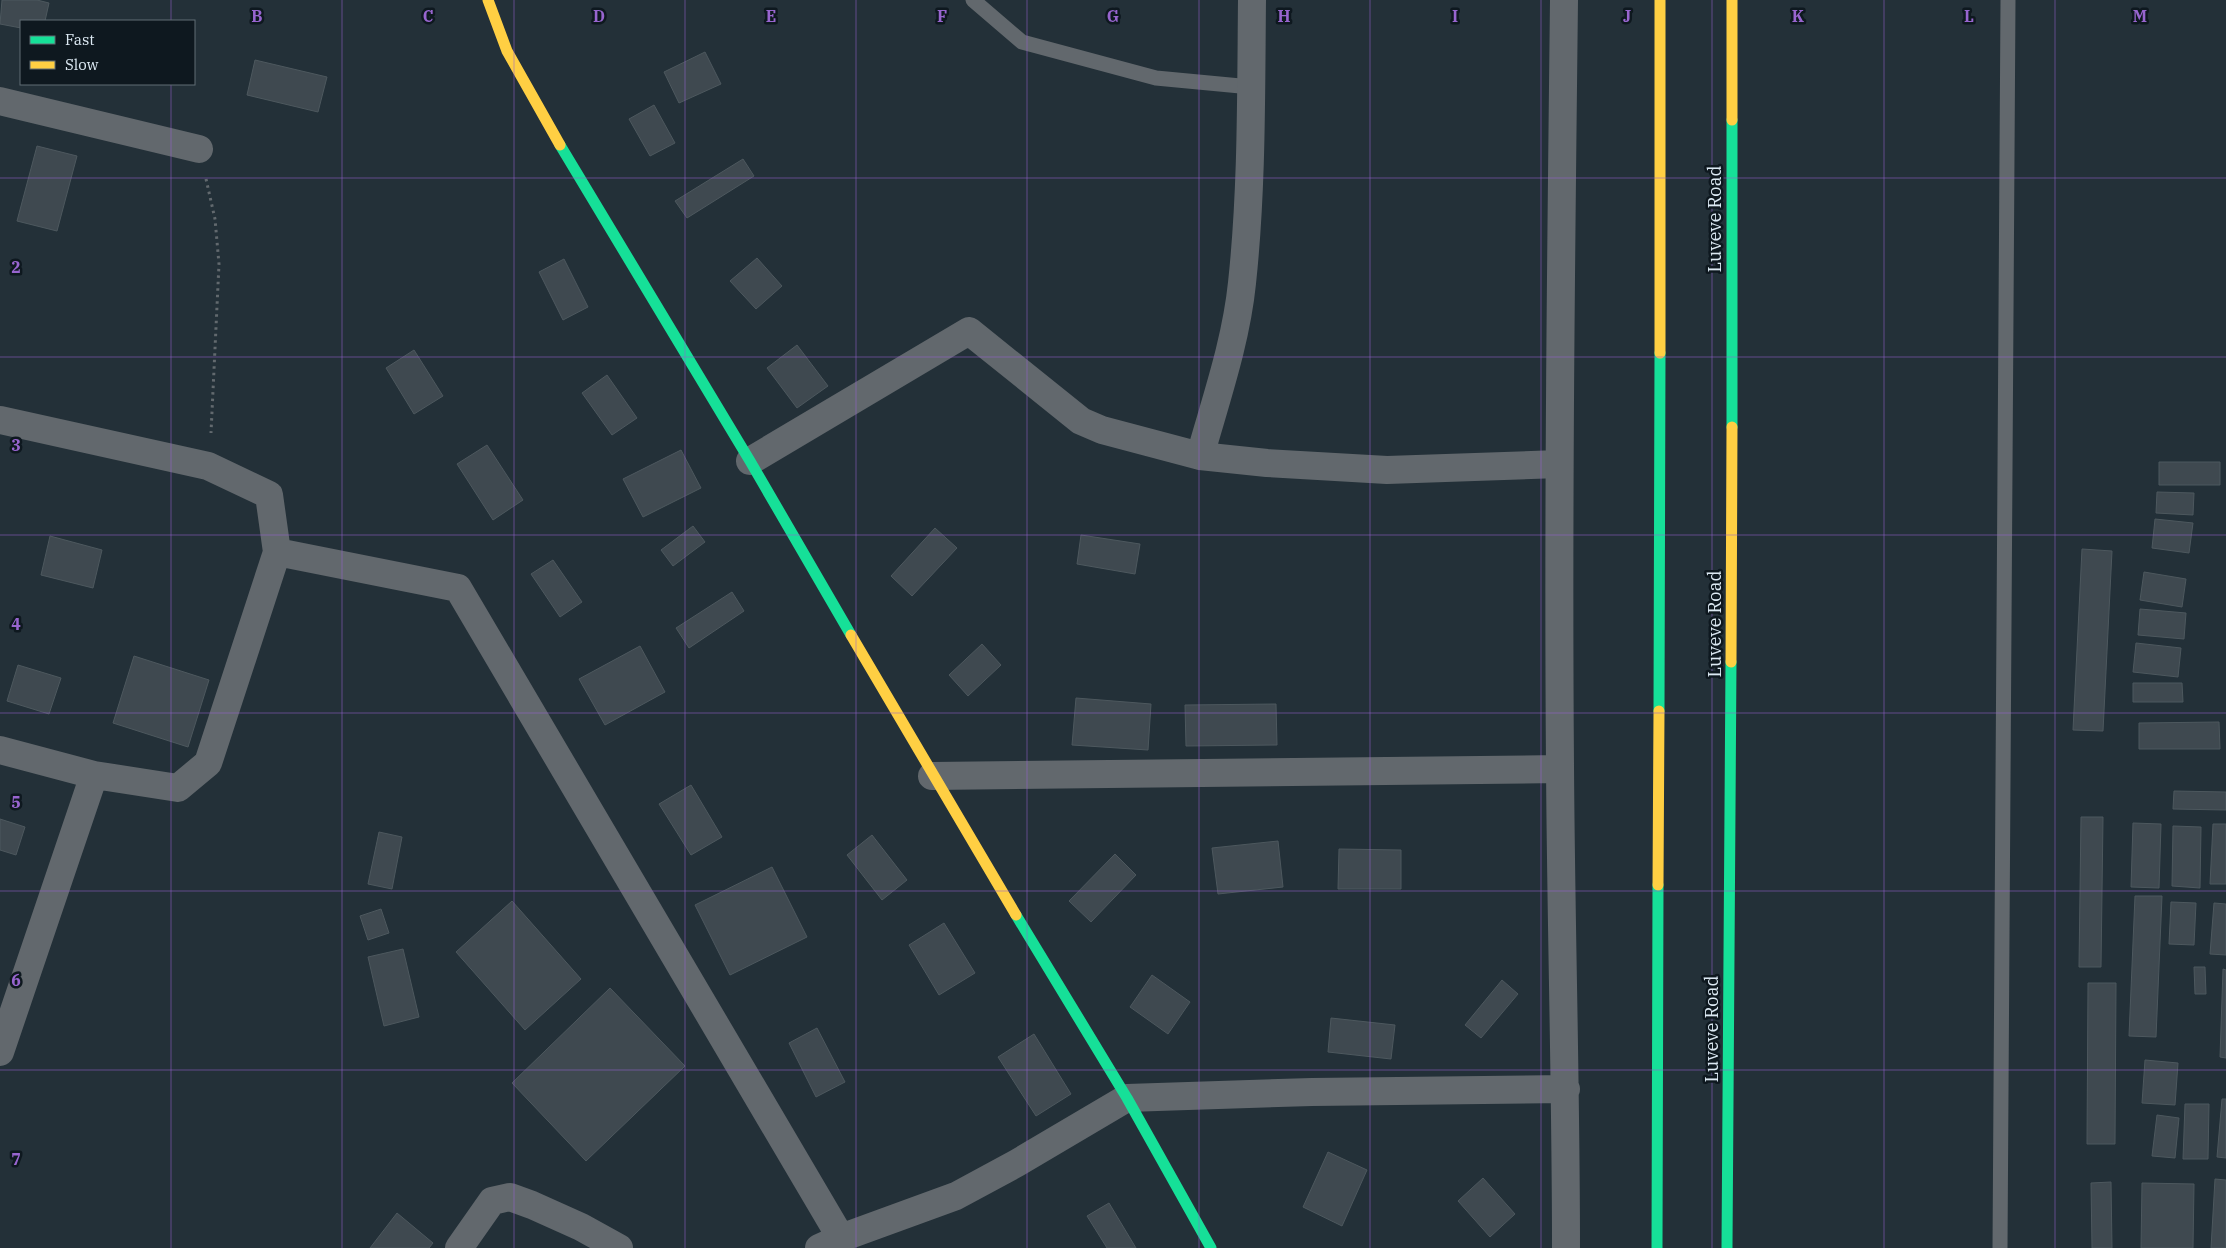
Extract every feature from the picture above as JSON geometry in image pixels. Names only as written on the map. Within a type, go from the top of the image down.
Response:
[{"type":"street","points":[[488,0],[507,51],[563,151],[750,461],[932,776],[1127,1098],[1212,1248]]},
{"type":"street","points":[[1200,456],[1228,357],[1242,285],[1247,216],[1252,0]]},
{"type":"street","points":[[1564,0],[1559,464],[1560,769],[1566,1088],[1566,1248]]},
{"type":"street","points":[[1657,1248],[1661,247],[1660,0]]},
{"type":"street","name":"Luveve Road","points":[[1727,1248],[1732,542],[1732,0]]},
{"type":"street","points":[[0,102],[199,149]]},
{"type":"street","points":[[750,461],[969,331],[1081,421],[1102,430],[1200,456],[1267,463],[1387,470],[1559,464]]},
{"type":"street","points":[[0,420],[208,466],[268,495],[277,552],[208,762],[178,788],[94,775],[0,750]]},
{"type":"street","points":[[277,552],[458,588],[830,1243],[956,1196],[1017,1163],[1127,1098],[1312,1092],[1566,1088]]},
{"type":"street","points":[[932,776],[1560,769]]},
{"type":"street","points":[[0,1052],[94,775]]},
{"type":"street","points":[[459,1248],[492,1201],[510,1197],[581,1227],[619,1248]]},
{"type":"lane","points":[[973,0],[1022,42],[1156,78],[1251,86]]},
{"type":"lane","points":[[2000,1248],[2008,0]]},
{"type":"path","points":[[199,149],[215,219],[219,264],[208,466]]},
{"type":"building","points":[[2,0],[37,0],[49,3],[45,20],[20,20],[20,28],[0,24]]},
{"type":"building","points":[[705,52],[721,84],[679,103],[664,72]]},
{"type":"building","points":[[255,60],[327,77],[318,112],[247,95]]},
{"type":"building","points":[[654,105],[675,143],[650,156],[629,119]]},
{"type":"building","points":[[37,146],[77,156],[57,231],[17,221]]},
{"type":"building","points":[[743,159],[754,176],[687,218],[675,201]]},
{"type":"building","points":[[757,258],[782,286],[756,309],[730,281]]},
{"type":"building","points":[[564,259],[588,307],[563,320],[539,272]]},
{"type":"building","points":[[797,345],[828,386],[797,408],[767,368]]},
{"type":"building","points":[[414,350],[443,396],[414,414],[386,368]]},
{"type":"building","points":[[607,375],[637,418],[612,435],[582,393]]},
{"type":"building","points":[[487,445],[523,500],[493,520],[457,464]]},
{"type":"building","points":[[681,450],[701,488],[643,517],[623,479]]},
{"type":"building","points":[[2159,462],[2220,462],[2220,485],[2159,485]]},
{"type":"building","points":[[2157,492],[2194,493],[2193,515],[2156,513]]},
{"type":"building","points":[[2155,519],[2193,523],[2189,553],[2152,548]]},
{"type":"building","points":[[693,526],[705,542],[673,566],[661,550]]},
{"type":"building","points":[[935,528],[957,548],[912,596],[891,576]]},
{"type":"building","points":[[1081,535],[1140,544],[1135,574],[1077,564]]},
{"type":"building","points":[[50,536],[102,550],[93,588],[41,575]]},
{"type":"building","points":[[2082,549],[2112,551],[2103,731],[2073,730]]},
{"type":"building","points":[[553,560],[582,602],[560,617],[531,574]]},
{"type":"building","points":[[2144,572],[2186,579],[2182,607],[2140,600]]},
{"type":"building","points":[[732,592],[744,611],[689,648],[676,628]]},
{"type":"building","points":[[2140,609],[2186,613],[2184,639],[2138,635]]},
{"type":"building","points":[[2136,643],[2181,648],[2178,677],[2133,672]]},
{"type":"building","points":[[982,644],[1001,665],[968,696],[949,675]]},
{"type":"building","points":[[640,646],[665,692],[605,725],[579,679]]},
{"type":"building","points":[[134,656],[209,680],[188,747],[113,723]]},
{"type":"building","points":[[18,665],[61,678],[49,714],[7,701]]},
{"type":"building","points":[[2133,683],[2182,683],[2183,702],[2133,702]]},
{"type":"building","points":[[1076,698],[1151,704],[1148,750],[1072,745]]},
{"type":"building","points":[[1276,704],[1277,745],[1186,746],[1185,705]]},
{"type":"building","points":[[2219,722],[2220,749],[2139,749],[2139,723]]},
{"type":"building","points":[[691,785],[722,837],[691,855],[659,804]]},
{"type":"building","points":[[2174,791],[2226,792],[2226,810],[2173,809]]},
{"type":"building","points":[[2081,817],[2103,817],[2101,967],[2079,967]]},
{"type":"building","points":[[0,819],[25,827],[16,855],[0,850]]},
{"type":"building","points":[[2133,823],[2161,824],[2159,888],[2131,887]]},
{"type":"building","points":[[2213,824],[2226,824],[2226,884],[2210,884]]},
{"type":"building","points":[[2173,826],[2201,827],[2200,888],[2172,886]]},
{"type":"building","points":[[379,832],[402,837],[392,889],[368,884]]},
{"type":"building","points":[[872,835],[907,880],[882,900],[847,855]]},
{"type":"building","points":[[1278,841],[1283,887],[1218,894],[1212,848]]},
{"type":"building","points":[[1339,849],[1401,850],[1401,889],[1338,889]]},
{"type":"building","points":[[1115,854],[1136,875],[1091,922],[1069,901]]},
{"type":"building","points":[[772,867],[807,937],[730,975],[695,905]]},
{"type":"building","points":[[2135,896],[2162,896],[2156,1037],[2129,1036]]},
{"type":"building","points":[[512,901],[581,979],[525,1030],[456,952]]},
{"type":"building","points":[[2171,902],[2196,903],[2194,945],[2169,944]]},
{"type":"building","points":[[2214,903],[2226,904],[2226,955],[2210,954]]},
{"type":"building","points":[[381,909],[389,933],[368,940],[360,916]]},
{"type":"building","points":[[944,923],[975,973],[939,995],[909,945]]},
{"type":"building","points":[[403,949],[419,1017],[384,1026],[368,957]]},
{"type":"building","points":[[2194,967],[2205,967],[2206,994],[2195,994]]},
{"type":"building","points":[[2223,969],[2226,970],[2226,1058],[2220,1057]]},
{"type":"building","points":[[1152,975],[1190,1002],[1168,1034],[1130,1007]]},
{"type":"building","points":[[1502,980],[1518,994],[1481,1038],[1465,1025]]},
{"type":"building","points":[[2088,983],[2116,983],[2115,1144],[2087,1144]]},
{"type":"building","points":[[610,988],[685,1066],[586,1161],[512,1083]]},
{"type":"building","points":[[1331,1018],[1395,1025],[1391,1059],[1328,1052]]},
{"type":"building","points":[[817,1028],[845,1082],[816,1097],[789,1043]]},
{"type":"building","points":[[1034,1034],[1071,1094],[1036,1116],[998,1057]]},
{"type":"building","points":[[2145,1060],[2178,1063],[2175,1105],[2142,1103]]},
{"type":"building","points":[[2222,1099],[2226,1099],[2226,1158],[2217,1157]]},
{"type":"building","points":[[2185,1104],[2209,1104],[2208,1159],[2183,1159]]},
{"type":"building","points":[[2157,1115],[2179,1118],[2175,1158],[2152,1156]]},
{"type":"building","points":[[1328,1152],[1367,1170],[1342,1226],[1303,1207]]},
{"type":"building","points":[[1483,1178],[1515,1214],[1490,1237],[1458,1201]]},
{"type":"building","points":[[2215,1179],[2226,1180],[2226,1248],[2211,1248]]},
{"type":"building","points":[[2111,1182],[2112,1248],[2092,1248],[2091,1183]]},
{"type":"building","points":[[2142,1183],[2194,1184],[2193,1248],[2141,1248]]},
{"type":"building","points":[[1109,1203],[1136,1248],[1107,1248],[1087,1216]]},
{"type":"building","points":[[397,1213],[433,1243],[429,1248],[370,1248]]},
{"type":"traffic: fast","points":[[1732,120],[1732,427]]},
{"type":"traffic: fast","points":[[560,145],[750,461],[851,635]]},
{"type":"traffic: fast","points":[[1659,711],[1660,353]]},
{"type":"traffic: fast","points":[[1727,1248],[1731,662]]},
{"type":"traffic: fast","points":[[1657,1248],[1658,885]]},
{"type":"traffic: fast","points":[[1016,915],[1127,1098],[1211,1248]]},
{"type":"traffic: slow","points":[[488,0],[507,51],[560,145]]},
{"type":"traffic: slow","points":[[1660,0],[1660,353]]},
{"type":"traffic: slow","points":[[1732,0],[1732,120]]},
{"type":"traffic: slow","points":[[1731,662],[1732,427]]},
{"type":"traffic: slow","points":[[851,635],[1016,915]]},
{"type":"traffic: slow","points":[[1658,885],[1659,711]]}]
